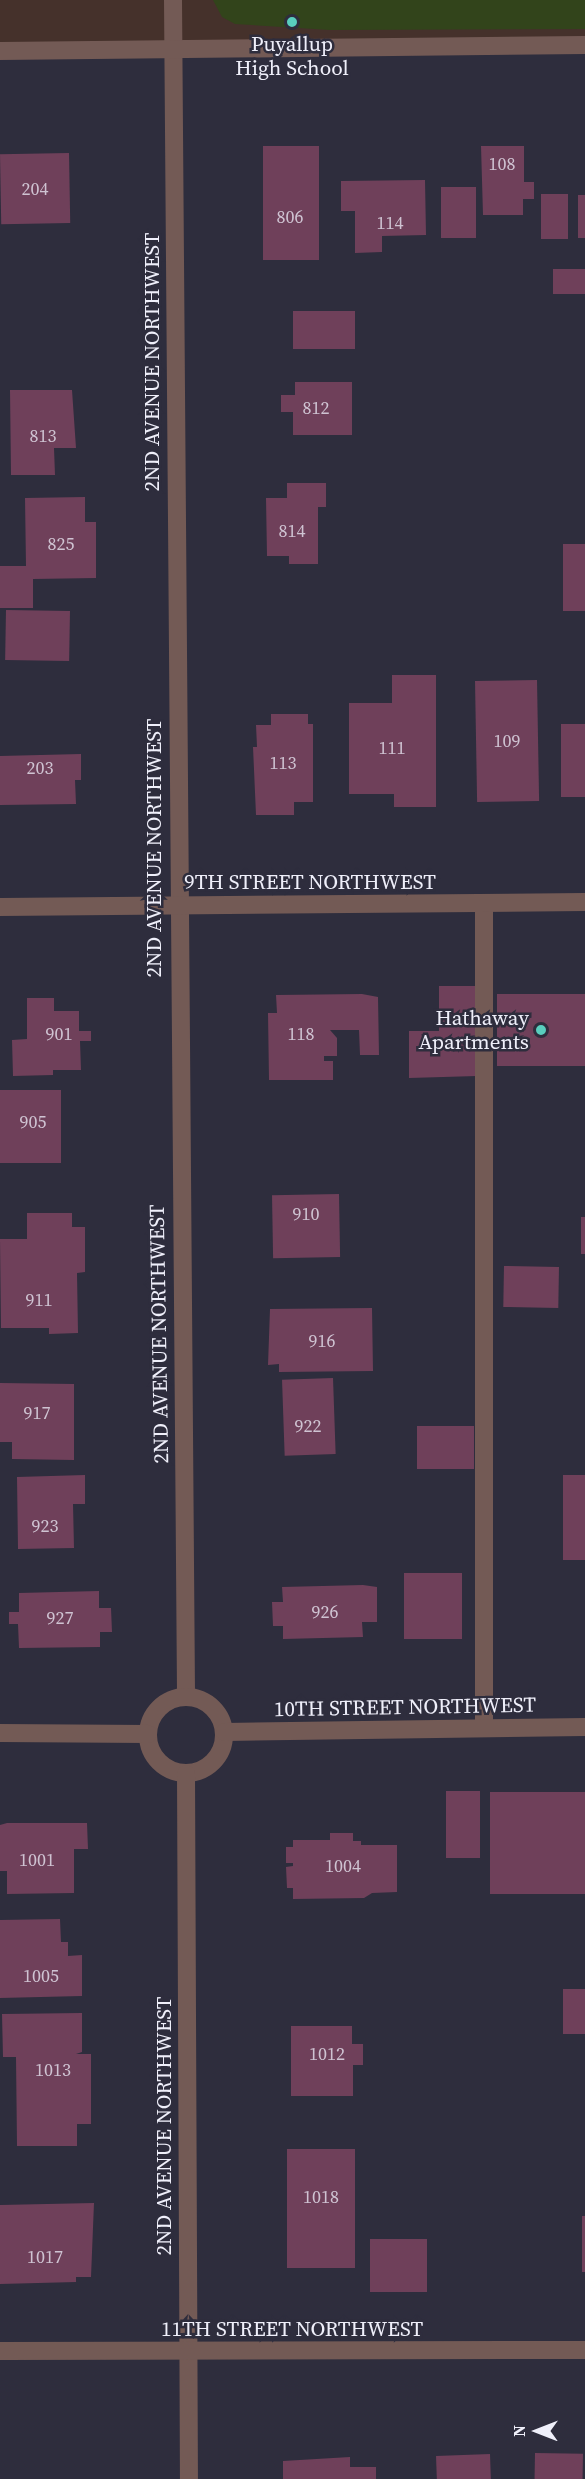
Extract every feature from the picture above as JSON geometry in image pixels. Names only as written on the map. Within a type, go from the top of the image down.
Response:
[{"type":"street","name":"2ND AVENUE NORTHWEST","points":[[172,0],[177,905],[186,1696]]},
{"type":"street","points":[[0,51],[585,45]]},
{"type":"street","name":"9TH STREET NORTHWEST","points":[[0,907],[585,902]]},
{"type":"street","points":[[484,903],[484,1728]]},
{"type":"street","points":[[186,1696],[212,1706],[225,1732],[223,1748],[214,1761],[201,1770],[186,1774],[161,1764],[151,1751],[148,1734],[152,1718],[162,1705],[186,1696]]},
{"type":"street","name":"10TH STREET NORTHWEST","points":[[225,1732],[585,1727]]},
{"type":"street","points":[[0,1733],[148,1734]]},
{"type":"street","name":"2ND AVENUE NORTHWEST","points":[[186,1774],[189,2479]]},
{"type":"street","name":"11TH STREET NORTHWEST","points":[[0,2351],[585,2350]]},
{"type":"shaded area","name":"Puyallup High School","points":[[0,0],[585,0],[585,51],[0,51]]},
{"type":"green space","points":[[213,0],[585,0],[585,29],[330,30],[235,24],[222,17]]},
{"type":"building","points":[[263,146],[319,146],[319,260],[263,260]]},
{"type":"building","points":[[481,146],[524,146],[524,182],[534,182],[534,199],[523,199],[523,215],[483,215]]},
{"type":"building","points":[[69,153],[70,223],[1,224],[0,154]]},
{"type":"building","points":[[425,180],[426,235],[382,236],[382,252],[355,253],[355,211],[341,211],[341,181]]},
{"type":"building","points":[[441,187],[476,187],[476,238],[441,238]]},
{"type":"building","points":[[541,194],[568,194],[568,239],[541,239]]},
{"type":"building","points":[[578,195],[585,195],[585,238],[578,238]]},
{"type":"building","points":[[553,269],[585,269],[585,294],[553,294]]},
{"type":"building","points":[[293,311],[355,311],[355,349],[293,349]]},
{"type":"building","points":[[295,382],[352,382],[352,435],[293,435],[293,412],[281,412],[281,395],[295,395]]},
{"type":"building","points":[[10,390],[72,390],[76,448],[54,448],[55,475],[11,475]]},
{"type":"building","points":[[287,483],[326,483],[326,507],[318,507],[318,564],[289,564],[289,556],[267,556],[266,498],[287,498]]},
{"type":"building","points":[[85,497],[85,522],[96,522],[96,578],[33,579],[33,608],[0,608],[0,566],[26,566],[25,498]]},
{"type":"building","points":[[563,544],[585,544],[585,611],[563,611]]},
{"type":"building","points":[[6,610],[70,611],[69,661],[5,660]]},
{"type":"building","points":[[392,675],[436,675],[436,807],[394,807],[394,794],[349,794],[349,703],[392,703]]},
{"type":"building","points":[[537,680],[539,801],[477,802],[475,681]]},
{"type":"building","points":[[271,714],[308,714],[308,724],[313,724],[313,802],[294,802],[294,815],[256,815],[253,747],[257,747],[256,725],[271,725]]},
{"type":"building","points":[[561,724],[585,724],[585,797],[561,797]]},
{"type":"building","points":[[81,754],[81,780],[75,780],[76,804],[0,805],[0,756]]},
{"type":"building","points":[[439,986],[477,986],[477,1076],[409,1078],[409,1031],[439,1031]]},
{"type":"building","points":[[362,994],[378,997],[379,1055],[360,1055],[359,1030],[330,1030],[337,1038],[337,1056],[324,1056],[324,1061],[333,1061],[333,1080],[269,1080],[268,1013],[277,1013],[276,995]]},
{"type":"building","name":"Hathaway Apartments","points":[[497,994],[585,994],[585,1066],[497,1066]]},
{"type":"building","points":[[27,998],[54,998],[54,1011],[79,1011],[79,1031],[91,1031],[91,1041],[80,1041],[81,1070],[53,1070],[53,1075],[13,1076],[12,1040],[27,1039]]},
{"type":"building","points":[[0,1090],[61,1090],[61,1163],[0,1163]]},
{"type":"building","points":[[339,1194],[340,1257],[273,1258],[272,1195]]},
{"type":"building","points":[[27,1213],[72,1213],[72,1227],[85,1227],[85,1272],[77,1273],[78,1333],[49,1334],[49,1328],[1,1328],[0,1239],[27,1239]]},
{"type":"building","points":[[581,1217],[585,1217],[585,1254],[581,1254]]},
{"type":"building","points":[[504,1266],[559,1267],[558,1308],[503,1307]]},
{"type":"building","points":[[372,1308],[373,1371],[279,1372],[279,1364],[268,1365],[270,1309]]},
{"type":"building","points":[[333,1378],[336,1454],[285,1456],[282,1380]]},
{"type":"building","points":[[0,1383],[74,1384],[74,1460],[12,1459],[12,1442],[0,1442]]},
{"type":"building","points":[[417,1426],[474,1426],[474,1469],[417,1469]]},
{"type":"building","points":[[85,1475],[85,1504],[73,1504],[74,1548],[18,1549],[17,1477]]},
{"type":"building","points":[[563,1475],[585,1475],[585,1560],[563,1560]]},
{"type":"building","points":[[404,1573],[462,1573],[462,1639],[404,1639]]},
{"type":"building","points":[[363,1585],[377,1587],[377,1622],[362,1622],[363,1637],[283,1639],[283,1626],[273,1626],[272,1602],[283,1602],[282,1587]]},
{"type":"building","points":[[99,1591],[99,1608],[111,1608],[112,1632],[100,1632],[100,1647],[19,1648],[18,1624],[9,1624],[9,1612],[19,1612],[19,1593]]},
{"type":"building","points":[[446,1791],[480,1791],[480,1858],[446,1858]]},
{"type":"building","points":[[490,1792],[585,1792],[585,1894],[490,1894]]},
{"type":"building","points":[[7,1823],[87,1823],[88,1849],[74,1849],[74,1893],[7,1894],[7,1871],[0,1871],[0,1825]]},
{"type":"building","points":[[330,1833],[353,1833],[353,1841],[361,1841],[361,1845],[397,1845],[397,1892],[372,1893],[364,1898],[293,1899],[293,1888],[287,1888],[286,1867],[293,1866],[293,1863],[286,1863],[286,1847],[293,1847],[293,1840],[330,1840]]},
{"type":"building","points":[[60,1919],[61,1942],[68,1942],[68,1956],[82,1955],[82,1996],[0,1998],[0,1920]]},
{"type":"building","points":[[563,1989],[585,1989],[585,2034],[563,2034]]},
{"type":"building","points":[[82,2013],[82,2052],[76,2054],[91,2054],[91,2124],[77,2124],[77,2146],[17,2146],[16,2057],[3,2057],[2,2014]]},
{"type":"building","points":[[291,2026],[352,2026],[352,2044],[363,2044],[363,2065],[353,2065],[353,2096],[291,2096]]},
{"type":"building","points":[[287,2149],[355,2149],[355,2268],[287,2268]]},
{"type":"building","points":[[94,2203],[91,2277],[76,2277],[76,2282],[0,2284],[0,2205]]},
{"type":"building","points":[[582,2216],[585,2216],[585,2272],[582,2272]]},
{"type":"building","points":[[370,2239],[427,2239],[427,2292],[370,2292]]},
{"type":"building","points":[[535,2453],[583,2454],[583,2479],[535,2479]]},
{"type":"building","points":[[490,2454],[491,2479],[437,2479],[436,2456]]},
{"type":"building","points":[[350,2457],[350,2467],[376,2467],[376,2479],[283,2479],[283,2461]]},
{"type":"place","name":"Puyallup High School","points":[[292,22]]},
{"type":"place","name":"Hathaway Apartments","points":[[541,1030]]}]
